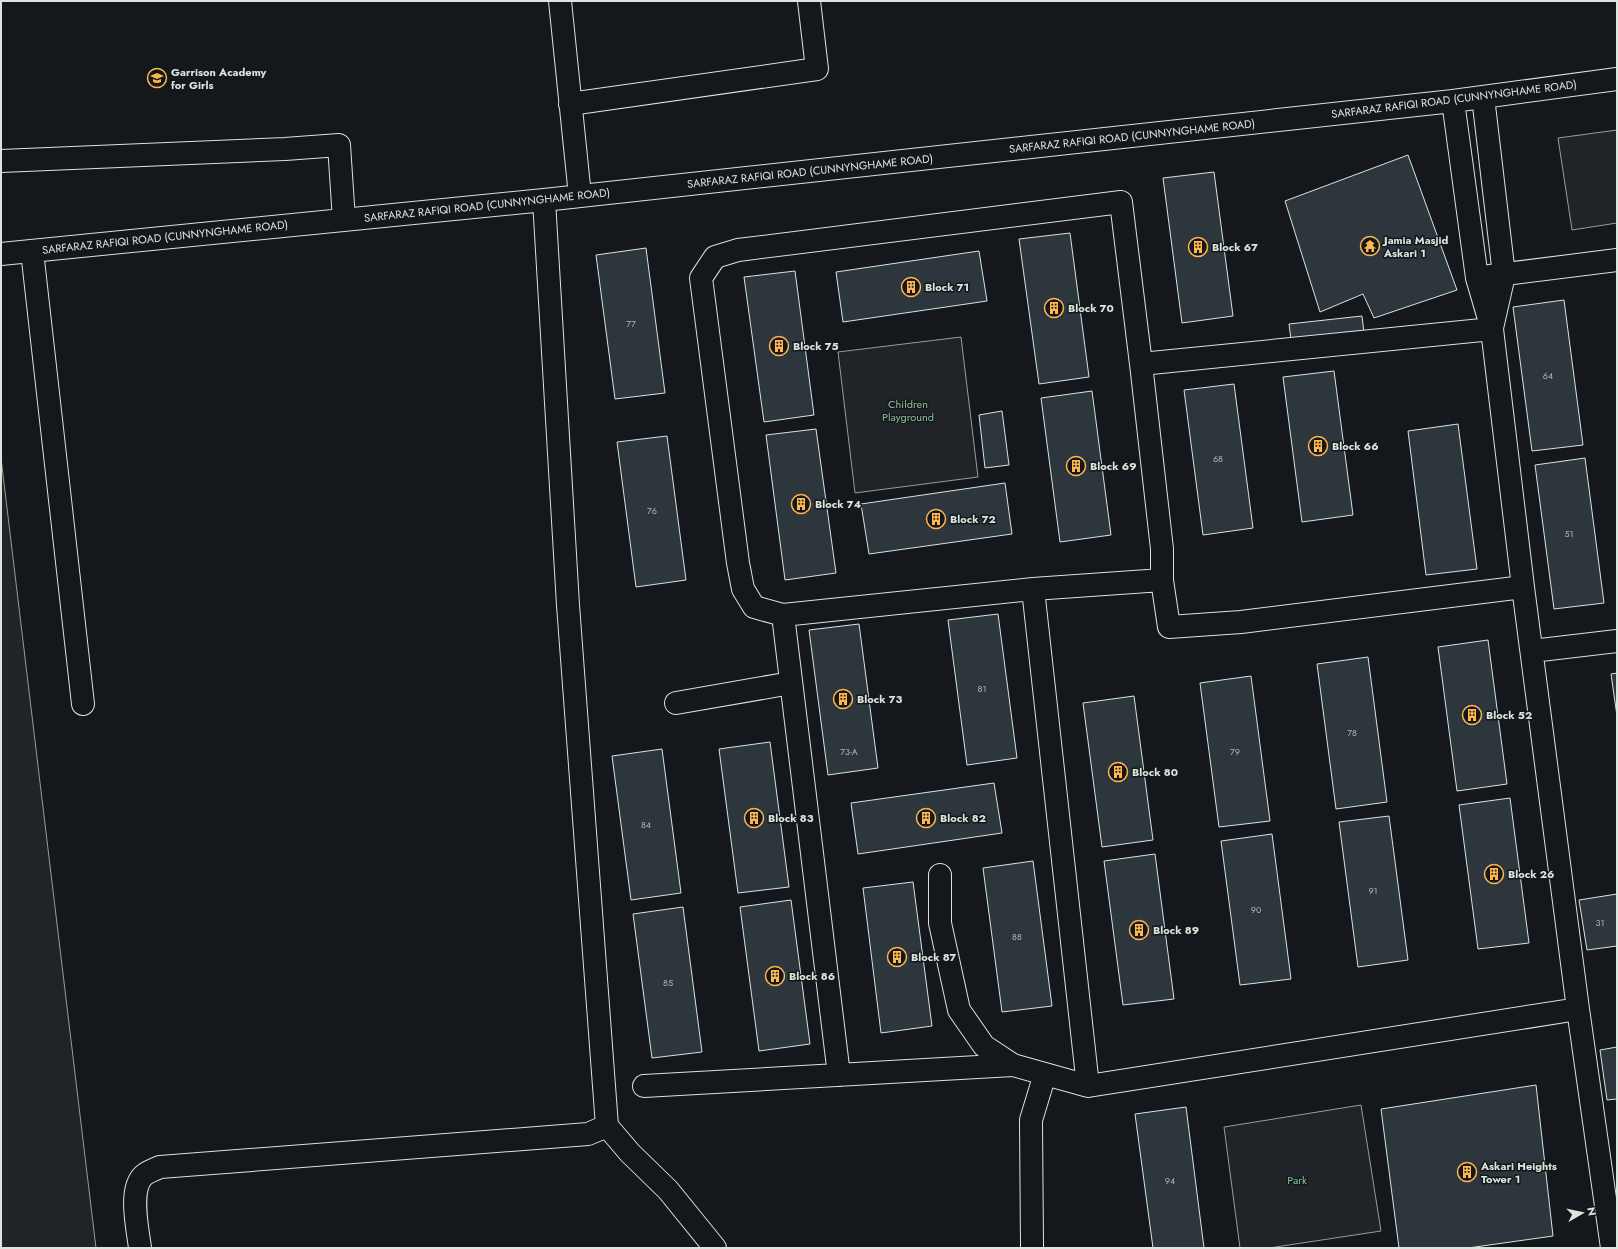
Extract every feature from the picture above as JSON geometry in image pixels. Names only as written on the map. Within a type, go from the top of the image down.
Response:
[{"type":"street","points":[[560,1],[580,196]]},
{"type":"street","points":[[570,104],[817,69],[809,1]]},
{"type":"street","name":"SARFARAZ RAFIQI ROAD (CUNNYNGHAME ROAD)","points":[[1,254],[544,200],[1453,101],[1617,79]]},
{"type":"street","points":[[1483,97],[1504,275],[1492,329]]},
{"type":"street","points":[[1453,101],[1477,278],[1492,329],[1523,587],[1578,1009],[1612,1248]]},
{"type":"street","points":[[1,161],[285,149],[339,145],[344,220]]},
{"type":"street","points":[[544,200],[568,605],[608,1126],[630,1153],[668,1190],[715,1248]]},
{"type":"street","points":[[1162,580],[1033,589],[783,615],[754,607],[743,588],[738,563],[701,278],[715,257],[738,250],[1121,202],[1162,548],[1162,580],[1169,627],[1242,622],[1523,587]]},
{"type":"street","points":[[32,251],[83,704]]},
{"type":"street","points":[[1477,278],[1617,260]]},
{"type":"street","points":[[1141,364],[1492,329]]},
{"type":"street","points":[[1033,589],[1088,1086]]},
{"type":"street","points":[[783,615],[839,1075]]},
{"type":"street","points":[[1532,651],[1617,641]]},
{"type":"street","points":[[676,703],[792,683]]},
{"type":"street","points":[[940,875],[940,923],[959,1010],[984,1046],[1013,1065],[1088,1086],[1578,1009]]},
{"type":"street","points":[[644,1086],[1013,1065]]},
{"type":"street","points":[[1032,1248],[1031,1120],[1044,1074]]},
{"type":"street","points":[[140,1248],[136,1214],[136,1187],[144,1176],[160,1167],[588,1134],[608,1126]]},
{"type":"green space","points":[[1617,130],[1617,223],[1572,230],[1558,138]]},
{"type":"green space","name":"Children Playground","points":[[961,337],[978,477],[855,493],[838,352]]},
{"type":"green space","points":[[1,458],[96,1248],[1,1248]]},
{"type":"green space","name":"Park","points":[[1361,1105],[1381,1231],[1269,1248],[1240,1248],[1224,1127]]},
{"type":"building","name":"Jamia Masjid Askari 1","points":[[1408,155],[1457,290],[1374,318],[1363,294],[1320,312],[1285,201]]},
{"type":"building","name":"Block 67","points":[[1214,172],[1233,316],[1182,323],[1163,178]]},
{"type":"building","name":"Block 70","points":[[1070,233],[1089,377],[1039,384],[1019,239]]},
{"type":"building","points":[[646,248],[665,393],[615,399],[596,255]]},
{"type":"building","name":"Block 71","points":[[979,251],[987,301],[843,322],[836,272]]},
{"type":"building","name":"Block 75","points":[[795,271],[814,415],[764,422],[744,277]]},
{"type":"building","points":[[1564,300],[1583,445],[1532,451],[1513,307]]},
{"type":"building","points":[[1362,316],[1364,333],[1291,340],[1289,324]]},
{"type":"building","name":"Block 66","points":[[1334,371],[1353,515],[1302,522],[1283,377]]},
{"type":"building","points":[[1234,384],[1253,528],[1203,535],[1184,390]]},
{"type":"building","name":"Block 69","points":[[1092,391],[1111,535],[1060,542],[1041,398]]},
{"type":"building","points":[[1002,411],[1009,465],[985,468],[979,415]]},
{"type":"building","points":[[1458,424],[1477,569],[1426,575],[1408,431]]},
{"type":"building","name":"Block 74","points":[[816,429],[836,573],[785,580],[766,435]]},
{"type":"building","points":[[667,436],[686,580],[636,587],[617,442]]},
{"type":"building","points":[[1585,458],[1604,603],[1554,609],[1535,465]]},
{"type":"building","name":"Block 72","points":[[1005,483],[1012,534],[869,554],[861,504]]},
{"type":"building","points":[[998,614],[1017,758],[967,765],[948,620]]},
{"type":"building","name":"Block 73","points":[[859,624],[878,768],[828,775],[809,630]]},
{"type":"building","name":"Block 52","points":[[1488,640],[1507,784],[1457,791],[1438,647]]},
{"type":"building","points":[[1368,657],[1387,802],[1336,809],[1317,664]]},
{"type":"building","points":[[1617,673],[1617,716],[1611,674]]},
{"type":"building","points":[[1251,676],[1270,821],[1219,827],[1200,683]]},
{"type":"building","name":"Block 80","points":[[1134,696],[1153,840],[1102,847],[1083,703]]},
{"type":"building","name":"Block 83","points":[[770,742],[789,887],[738,893],[719,749]]},
{"type":"building","points":[[662,749],[681,893],[631,900],[612,756]]},
{"type":"building","name":"Block 82","points":[[994,783],[1002,833],[858,854],[851,803]]},
{"type":"building","name":"Block 26","points":[[1510,798],[1529,943],[1478,949],[1459,805]]},
{"type":"building","points":[[1389,816],[1408,960],[1358,967],[1339,822]]},
{"type":"building","points":[[1272,834],[1291,979],[1240,985],[1221,841]]},
{"type":"building","name":"Block 89","points":[[1155,854],[1174,999],[1123,1005],[1104,861]]},
{"type":"building","points":[[1033,861],[1052,1006],[1002,1012],[983,868]]},
{"type":"building","name":"Block 87","points":[[913,882],[932,1026],[881,1033],[863,888]]},
{"type":"building","points":[[1617,894],[1617,946],[1587,950],[1579,900]]},
{"type":"building","name":"Block 86","points":[[791,900],[810,1044],[759,1051],[740,907]]},
{"type":"building","points":[[683,907],[702,1052],[652,1058],[633,914]]},
{"type":"building","points":[[1617,1047],[1617,1099],[1607,1100],[1600,1050]]},
{"type":"building","name":"Askari Heights Tower 1","points":[[1536,1085],[1553,1236],[1468,1248],[1399,1248],[1381,1109]]},
{"type":"building","points":[[1186,1107],[1204,1248],[1153,1248],[1135,1114]]},
{"type":"place","name":"Garrison Academy for Girls","points":[[157,78]]},
{"type":"place","name":"Jamia Masjid Askari 1","points":[[1370,246]]},
{"type":"place","name":"Block 67","points":[[1198,247]]},
{"type":"place","name":"Block 71","points":[[911,287]]},
{"type":"place","name":"Block 70","points":[[1054,308]]},
{"type":"place","name":"Block 75","points":[[779,346]]},
{"type":"place","name":"Block 66","points":[[1318,446]]},
{"type":"place","name":"Block 69","points":[[1076,466]]},
{"type":"place","name":"Block 74","points":[[801,504]]},
{"type":"place","name":"Block 72","points":[[936,519]]},
{"type":"place","name":"Block 73","points":[[843,699]]},
{"type":"place","name":"Block 52","points":[[1472,715]]},
{"type":"place","name":"Block 80","points":[[1118,772]]},
{"type":"place","name":"Block 83","points":[[754,818]]},
{"type":"place","name":"Block 82","points":[[926,818]]},
{"type":"place","name":"Block 26","points":[[1494,874]]},
{"type":"place","name":"Block 89","points":[[1139,930]]},
{"type":"place","name":"Block 87","points":[[897,957]]},
{"type":"place","name":"Block 86","points":[[775,976]]},
{"type":"place","name":"Askari Heights Tower 1","points":[[1467,1172]]}]
